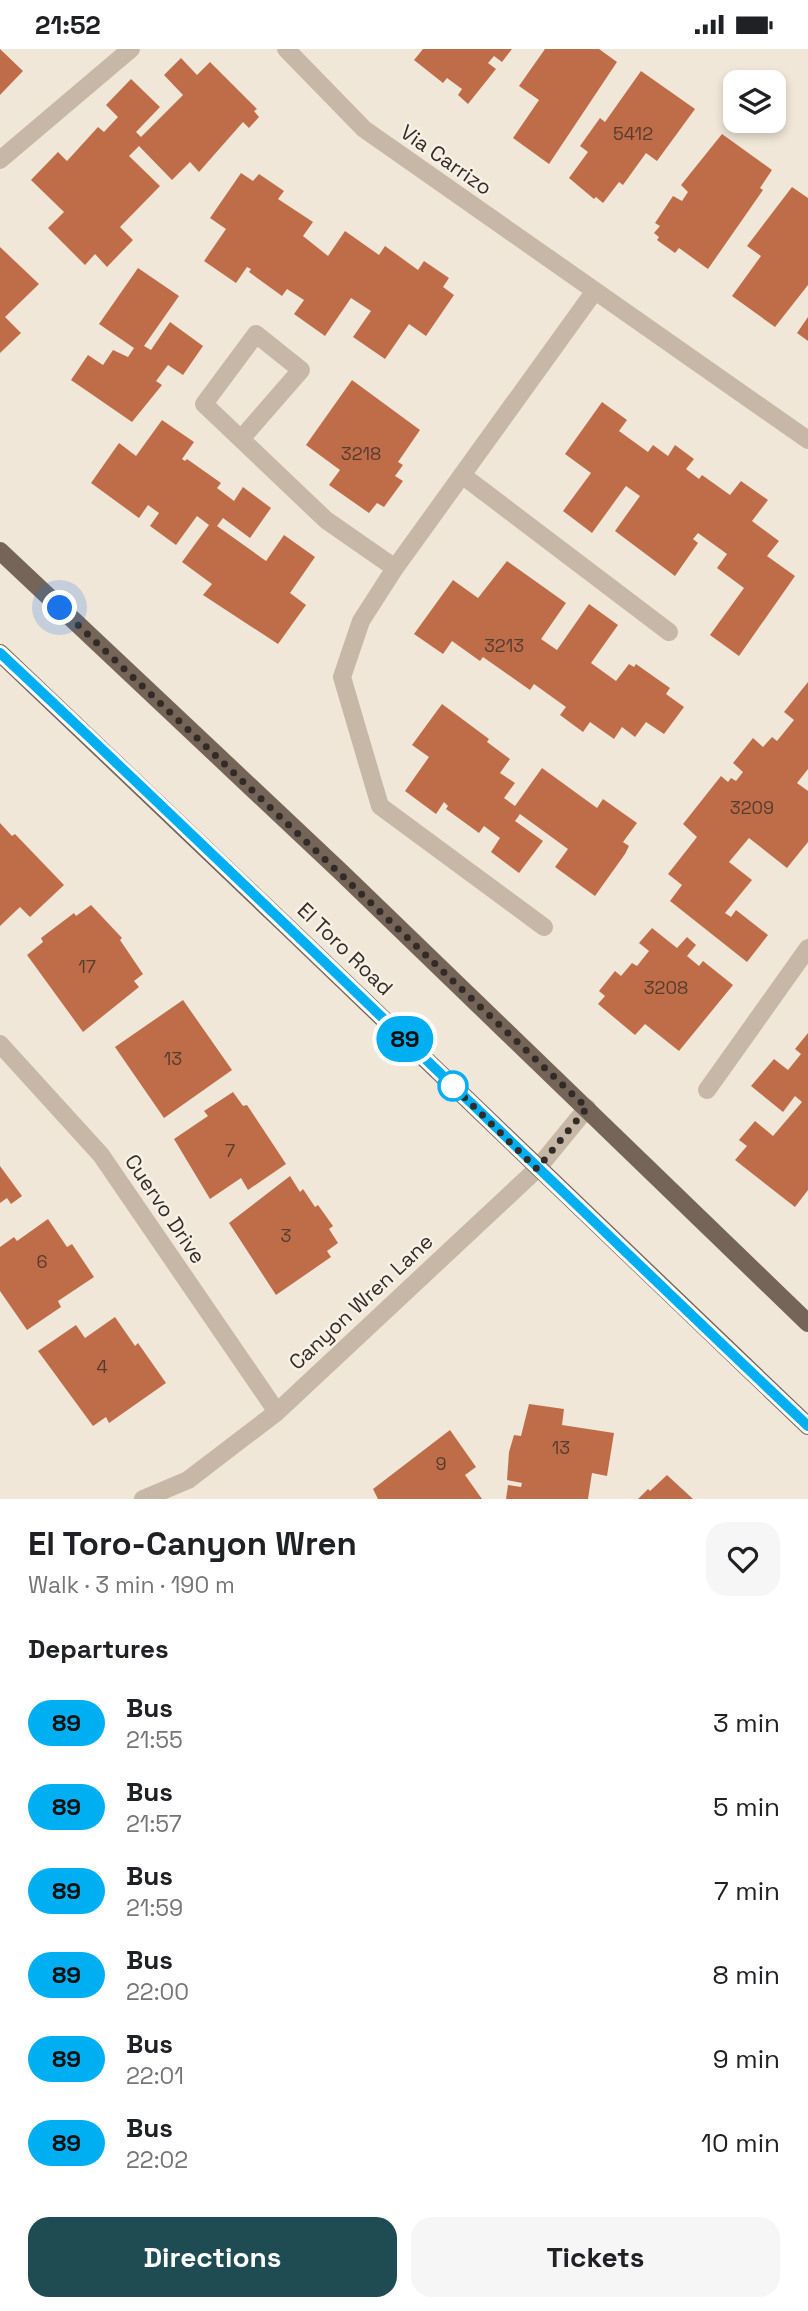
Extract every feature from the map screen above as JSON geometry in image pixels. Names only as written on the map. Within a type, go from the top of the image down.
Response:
[{"type":"main road","points":[[0,551],[587,1108],[808,1323]]},
{"type":"main road","name":"El Toro Road","points":[[0,653],[294,930],[537,1169],[808,1426]]},
{"type":"street","points":[[0,160],[131,49]]},
{"type":"street","name":"Via Carrizo","points":[[286,49],[364,129],[808,440]]},
{"type":"street","points":[[544,927],[380,806],[342,677],[361,621],[395,568],[594,292]]},
{"type":"street","points":[[241,439],[300,370],[256,334],[204,404],[326,520],[395,568]]},
{"type":"street","points":[[462,475],[669,632]]},
{"type":"street","points":[[707,1090],[808,948]]},
{"type":"street","name":"Cuervo Drive","points":[[0,1044],[101,1155],[277,1412]]},
{"type":"street","name":"Canyon Wren Lane","points":[[143,1499],[188,1480],[277,1412],[537,1169],[587,1108]]},
{"type":"building","points":[[0,49],[23,71],[0,95]]},
{"type":"building","points":[[423,49],[512,49],[502,62],[494,56],[488,63],[496,69],[468,104],[458,95],[462,89],[447,78],[443,83],[414,60]]},
{"type":"building","points":[[545,49],[599,49],[617,62],[549,164],[513,138],[539,100],[519,86]]},
{"type":"building","points":[[181,58],[197,75],[210,62],[257,109],[254,111],[259,117],[249,128],[243,122],[199,172],[190,162],[172,180],[139,146],[129,156],[160,186],[120,227],[133,240],[107,267],[95,254],[85,265],[48,228],[64,212],[31,180],[58,152],[67,161],[98,127],[104,132],[118,117],[106,105],[131,79],[160,107],[136,132],[141,137],[183,95],[164,75]]},
{"type":"building","points":[[641,71],[695,109],[657,161],[646,153],[623,185],[619,182],[603,203],[596,197],[594,199],[569,178],[588,152],[580,146],[600,118],[605,122]]},
{"type":"building","points":[[722,134],[772,170],[760,188],[763,190],[708,269],[679,248],[675,253],[657,240],[659,237],[654,233],[660,226],[655,223],[673,196],[682,201],[688,192],[681,185]]},
{"type":"building","points":[[241,173],[253,181],[259,174],[284,191],[278,199],[313,222],[303,236],[328,256],[345,231],[379,255],[385,246],[418,270],[424,261],[449,278],[443,287],[454,295],[426,336],[409,324],[385,359],[353,337],[371,311],[351,298],[325,336],[294,314],[304,300],[287,289],[282,296],[249,272],[251,269],[247,267],[236,283],[204,261],[226,229],[210,218]]},
{"type":"building","points":[[792,187],[808,198],[808,285],[775,327],[732,296],[761,256],[747,246]]},
{"type":"building","points":[[0,247],[39,284],[5,317],[21,333],[0,353]]},
{"type":"building","points":[[138,268],[179,296],[144,346],[151,350],[170,322],[203,346],[183,375],[168,365],[156,381],[162,385],[132,422],[71,380],[88,355],[103,365],[113,350],[128,357],[134,348],[99,324]]},
{"type":"building","points":[[808,317],[808,341],[797,333]]},
{"type":"building","points":[[352,380],[420,430],[398,462],[403,465],[395,476],[403,481],[384,507],[377,503],[369,513],[329,485],[340,470],[306,445]]},
{"type":"building","points":[[602,402],[627,420],[619,431],[648,452],[653,445],[668,456],[675,445],[694,459],[686,469],[699,479],[702,475],[730,495],[741,481],[768,500],[752,521],[779,541],[767,556],[795,576],[739,656],[710,635],[744,588],[717,568],[727,554],[698,533],[693,539],[698,543],[675,576],[615,531],[640,496],[626,486],[592,533],[563,511],[591,473],[565,454]]},
{"type":"building","points":[[162,420],[194,442],[182,459],[187,459],[221,483],[217,488],[234,501],[243,487],[271,508],[250,538],[223,518],[217,526],[266,561],[284,535],[315,557],[290,593],[306,605],[278,644],[203,595],[212,584],[182,562],[209,525],[197,516],[176,545],[150,526],[159,513],[148,505],[139,518],[91,483],[119,443],[136,456]]},
{"type":"building","points":[[507,561],[566,603],[541,639],[557,650],[589,604],[618,625],[591,663],[616,681],[629,664],[634,667],[636,664],[670,688],[666,694],[684,707],[664,734],[646,722],[635,737],[622,727],[614,739],[590,722],[583,732],[560,715],[566,707],[534,684],[530,690],[483,657],[480,661],[452,641],[443,654],[414,634],[453,580],[478,598]]},
{"type":"building","points":[[808,682],[808,769],[797,783],[808,791],[808,842],[787,868],[749,838],[729,862],[752,880],[725,913],[731,917],[736,910],[768,935],[747,962],[670,901],[682,885],[668,874],[697,837],[683,824],[721,776],[728,782],[731,778],[736,781],[743,772],[733,763],[753,738],[763,747],[772,737],[777,741],[794,720],[784,712]]},
{"type":"building","points":[[442,704],[489,739],[487,742],[510,759],[500,773],[515,783],[504,798],[515,806],[542,768],[597,808],[603,799],[637,823],[623,842],[629,846],[625,854],[595,896],[555,867],[568,849],[520,814],[515,821],[543,841],[519,873],[491,852],[500,838],[484,826],[479,833],[446,809],[448,806],[444,802],[436,814],[405,791],[429,757],[412,745]]},
{"type":"building","points":[[0,823],[12,836],[15,834],[64,885],[30,917],[20,907],[0,926]]},
{"type":"building","points":[[91,905],[122,938],[120,940],[143,974],[134,981],[139,987],[83,1032],[27,955],[43,942],[41,938],[74,913],[76,916]]},
{"type":"building","points":[[652,928],[677,948],[687,937],[696,945],[687,956],[699,966],[703,961],[733,985],[679,1051],[645,1024],[635,1035],[598,1004],[605,996],[599,991],[615,971],[621,976],[632,963],[637,966],[649,951],[639,943]]},
{"type":"building","points":[[183,1000],[232,1070],[164,1118],[115,1047]]},
{"type":"building","points":[[808,1033],[808,1190],[795,1207],[735,1160],[747,1146],[739,1140],[755,1121],[773,1136],[802,1102],[795,1096],[783,1112],[751,1086],[774,1059],[788,1070],[801,1054],[795,1049]]},
{"type":"building","points":[[233,1092],[243,1106],[247,1105],[286,1164],[248,1190],[241,1178],[210,1199],[174,1139],[208,1116],[204,1111]]},
{"type":"building","points":[[0,1166],[22,1196],[11,1204],[7,1198],[0,1203]]},
{"type":"building","points":[[290,1176],[300,1192],[303,1189],[315,1207],[318,1205],[333,1226],[329,1229],[338,1243],[327,1251],[331,1257],[276,1295],[229,1223]]},
{"type":"building","points":[[48,1219],[67,1247],[72,1244],[94,1277],[58,1301],[61,1307],[27,1330],[0,1291],[0,1247],[14,1237],[17,1241]]},
{"type":"building","points":[[115,1317],[135,1346],[138,1343],[166,1383],[109,1423],[106,1417],[93,1426],[38,1351],[76,1325],[85,1338]]},
{"type":"building","points":[[529,1404],[564,1409],[562,1425],[614,1433],[607,1476],[592,1473],[588,1499],[506,1499],[508,1485],[521,1487],[522,1483],[507,1480],[509,1452],[514,1435],[521,1436]]},
{"type":"building","points":[[450,1430],[476,1467],[465,1475],[482,1499],[378,1499],[373,1489]]},
{"type":"building","points":[[667,1475],[693,1499],[638,1499],[648,1489],[650,1491]]},
{"type":"bus line","name":"89","points":[[0,653],[294,930],[537,1169],[808,1426]]},
{"type":"route","points":[[60,608],[587,1108],[537,1169],[453,1086]]}]
